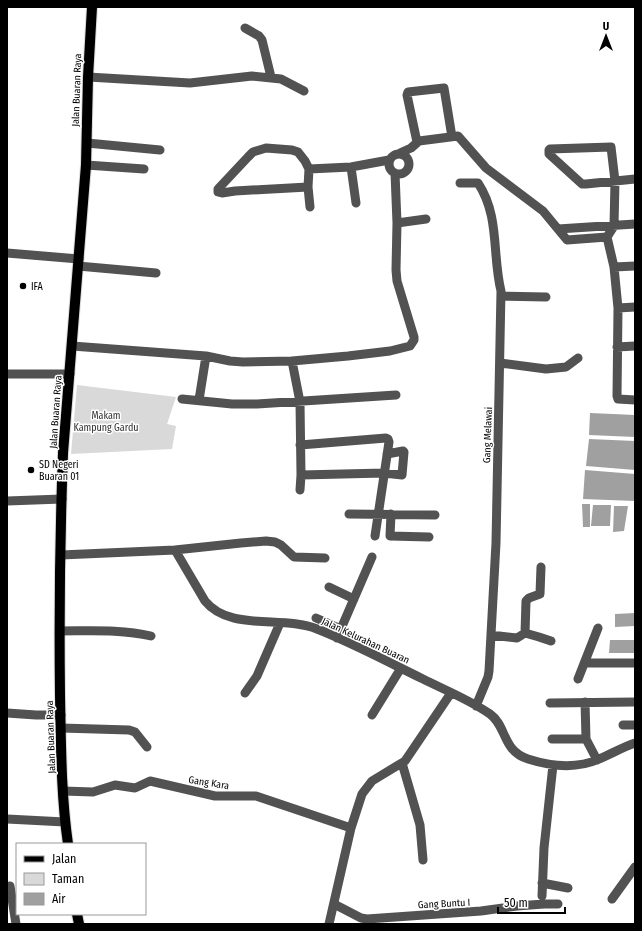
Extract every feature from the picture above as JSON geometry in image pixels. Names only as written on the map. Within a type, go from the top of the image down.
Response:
[{"type":"main road","name":"Jalan Buaran Raya","points":[[68,843],[63,791],[61,728],[60,631],[63,452],[86,165],[88,76],[92,7]]},
{"type":"street","points":[[245,28],[259,36],[262,40],[271,77]]},
{"type":"street","points":[[88,76],[190,83],[246,76],[271,77],[281,79],[304,91]]},
{"type":"street","points":[[416,142],[407,95],[408,92],[444,88],[452,136]]},
{"type":"street","points":[[400,153],[404,154],[408,160],[409,167],[404,173],[401,174],[395,173],[389,168],[389,160],[393,155],[411,148],[419,140],[458,136],[486,168],[538,207],[566,238],[569,240],[607,237]]},
{"type":"street","points":[[87,143],[160,150]]},
{"type":"street","points":[[635,179],[615,181],[582,184],[549,154],[549,150],[550,148],[611,147],[615,181],[614,226],[607,237],[614,267],[618,308],[618,398],[635,400]]},
{"type":"street","points":[[308,187],[222,193],[218,192],[233,172],[253,152],[266,148],[298,152],[309,169],[308,187],[310,207]]},
{"type":"street","points":[[309,169],[351,167],[389,160]]},
{"type":"street","points":[[86,165],[144,169]]},
{"type":"street","points":[[351,167],[356,203]]},
{"type":"street","points":[[233,172],[235,191]]},
{"type":"street","points":[[72,346],[206,356],[230,361],[292,361],[390,351],[410,346],[413,343],[414,337],[397,281],[396,270],[397,223],[395,173]]},
{"type":"street","name":"Gang Melawai","points":[[460,183],[478,183],[490,211],[494,227],[497,264],[502,296],[496,543],[491,634],[488,677],[476,706]]},
{"type":"street","points":[[397,223],[426,219]]},
{"type":"street","points":[[558,229],[635,224]]},
{"type":"street","points":[[7,243],[8,253],[156,273]]},
{"type":"street","points":[[614,267],[635,266]]},
{"type":"street","points":[[502,296],[546,297]]},
{"type":"street","points":[[618,308],[635,307]]},
{"type":"street","points":[[618,347],[635,346]]},
{"type":"street","points":[[199,400],[206,356]]},
{"type":"street","points":[[500,363],[529,367],[553,368],[566,367],[578,358]]},
{"type":"street","points":[[292,361],[300,402],[300,490]]},
{"type":"street","points":[[7,374],[70,374]]},
{"type":"street","points":[[182,399],[232,404],[257,404],[396,394]]},
{"type":"street","points":[[300,444],[386,438],[389,442],[375,536]]},
{"type":"street","points":[[301,475],[402,474],[404,452],[387,454]]},
{"type":"street","points":[[7,501],[62,499]]},
{"type":"street","points":[[349,514],[434,515]]},
{"type":"street","points":[[391,514],[390,536],[429,537]]},
{"type":"street","points":[[61,555],[175,550],[266,541],[275,542],[281,545],[294,557],[325,558]]},
{"type":"street","name":"Jalan Kelurahan Buaran","points":[[175,550],[209,606],[232,617],[246,621],[280,622],[308,626],[339,634],[492,715],[510,746],[515,752],[528,759],[553,765],[582,764],[597,760],[635,743]]},
{"type":"street","points":[[316,618],[339,634],[372,557]]},
{"type":"street","points":[[525,633],[526,600],[540,594],[541,567]]},
{"type":"street","points":[[329,587],[354,599]]},
{"type":"street","points":[[245,693],[257,676],[280,622]]},
{"type":"street","points":[[578,679],[598,628]]},
{"type":"street","points":[[60,631],[126,632],[140,633],[151,636]]},
{"type":"street","points":[[491,634],[517,638],[525,633],[550,641]]},
{"type":"street","points":[[585,663],[635,663]]},
{"type":"street","points":[[372,715],[401,668]]},
{"type":"street","points":[[329,924],[352,828],[362,794],[372,781],[402,763],[426,731],[451,693]]},
{"type":"street","points":[[550,702],[635,702]]},
{"type":"street","points":[[585,702],[586,739],[597,760]]},
{"type":"street","points":[[7,713],[61,715]]},
{"type":"street","points":[[623,725],[635,725]]},
{"type":"street","points":[[61,728],[129,730],[135,732],[147,747]]},
{"type":"street","points":[[552,739],[586,739]]},
{"type":"street","points":[[402,763],[420,825],[423,860]]},
{"type":"street","points":[[542,896],[544,848],[553,765]]},
{"type":"street","name":"Gang Kara","points":[[63,791],[93,792],[115,785],[135,788],[150,781],[215,796],[256,796],[352,828]]},
{"type":"street","points":[[7,819],[65,822]]},
{"type":"street","points":[[612,899],[635,867]]},
{"type":"street","points":[[542,883],[568,888]]},
{"type":"street","points":[[10,886],[16,924]]},
{"type":"street","name":"Gang Buntu I","points":[[334,904],[361,918],[367,919],[481,911],[517,906],[558,904]]},
{"type":"green space","name":"Makam Kampung Gardu","points":[[77,385],[176,397],[167,424],[176,426],[172,449],[71,454]]},
{"type":"water","points":[[590,413],[635,415],[635,437],[589,435]]},
{"type":"water","points":[[589,439],[635,441],[635,470],[586,466]]},
{"type":"water","points":[[585,470],[635,474],[635,501],[583,499]]},
{"type":"water","points":[[582,504],[590,504],[590,527],[583,527]]},
{"type":"water","points":[[593,505],[611,505],[610,526],[591,526]]},
{"type":"water","points":[[614,506],[628,506],[624,531],[613,532]]},
{"type":"water","points":[[635,613],[635,626],[615,627],[615,614]]},
{"type":"water","points":[[610,640],[635,640],[635,653],[609,653]]},
{"type":"place","name":"IFA","points":[[23,286]]},
{"type":"place","name":"SD Negeri Buaran 01","points":[[31,470]]}]
